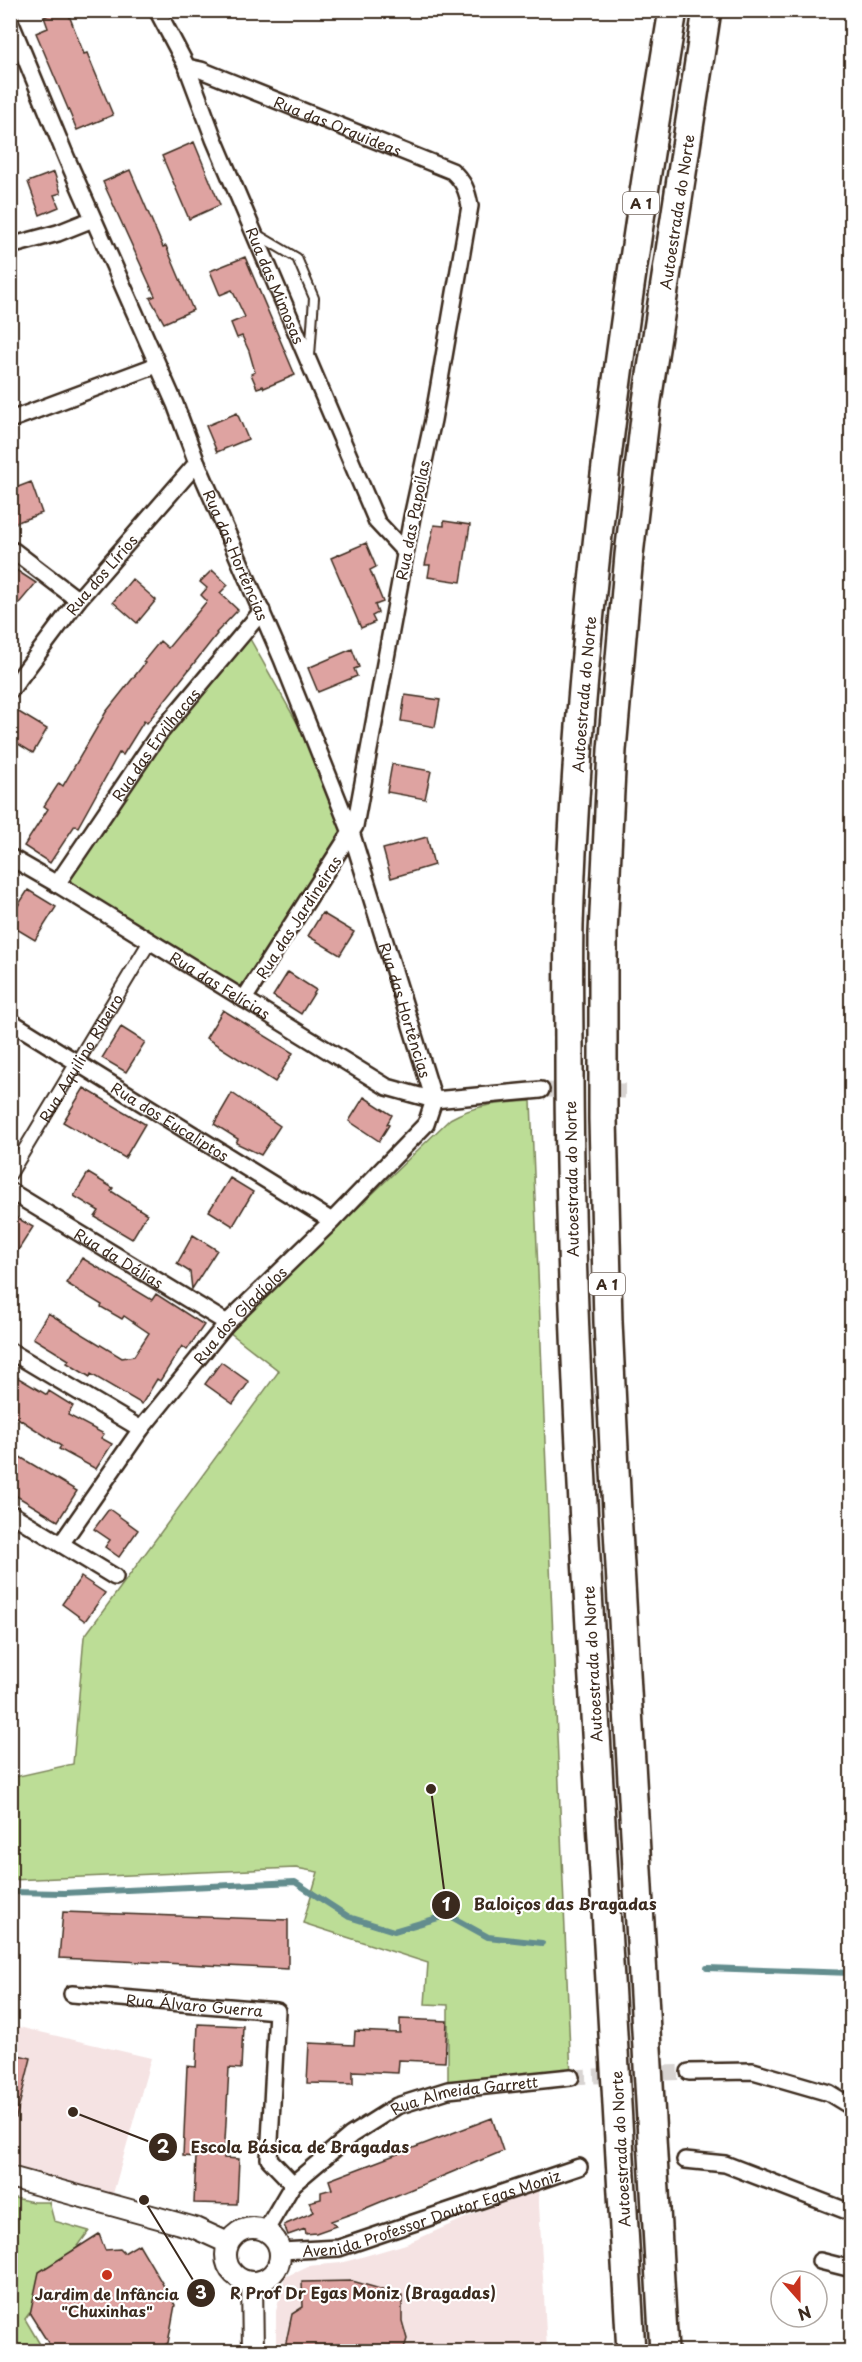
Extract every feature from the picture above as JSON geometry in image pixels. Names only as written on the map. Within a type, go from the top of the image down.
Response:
[{"type":"highway","name":"Autoestrada do Norte","points":[[631,2352],[574,1330],[569,1121],[569,927],[579,748],[597,546],[614,395],[639,214],[673,10]]},
{"type":"highway","name":"Autoestrada do Norte","points":[[664,2352],[612,1405],[603,1119],[603,933],[612,750],[629,555],[647,401],[707,10]]},
{"type":"street","points":[[10,16],[20,10]]},
{"type":"street","name":"Rua das Mimosas","points":[[157,10],[187,67],[214,139],[377,522],[405,552]]},
{"type":"street","name":"Rua das Hortências","points":[[10,21],[262,611],[352,835],[434,1100]]},
{"type":"street","name":"Rua das Orquideas","points":[[187,67],[201,70],[452,171],[463,181],[468,191],[470,206]]},
{"type":"street","name":"Rua das Papoilas","points":[[352,835],[356,826],[405,552],[433,420],[470,206]]},
{"type":"street","points":[[10,246],[58,233],[93,219]]},
{"type":"street","points":[[10,420],[157,365]]},
{"type":"street","name":"Rua dos Lírios","points":[[10,691],[78,600],[197,463]]},
{"type":"street","points":[[10,553],[14,551],[78,600]]},
{"type":"street","name":"Rua das Ervilhacas","points":[[57,884],[158,735],[262,611]]},
{"type":"street","name":"Rua das Jardineiras","points":[[244,999],[352,835]]},
{"type":"street","name":"Rua das Felícias","points":[[10,857],[387,1088],[434,1100],[541,1090]]},
{"type":"street","name":"Rua Aquilino Ribeiro","points":[[10,1174],[150,941]]},
{"type":"street","name":"Rua dos Eucaliptos","points":[[10,1021],[332,1221]]},
{"type":"street","name":"Rua dos Gladíolos","points":[[61,1544],[141,1429],[227,1323],[332,1221],[426,1124],[434,1100]]},
{"type":"street","name":"Rua da Dálias","points":[[10,1191],[227,1323]]},
{"type":"street","points":[[10,1351],[141,1429]]},
{"type":"street","points":[[10,1513],[115,1577]]},
{"type":"street","name":"Rua Álvaro Guerra","points":[[72,1994],[277,2011],[269,2160],[293,2184]]},
{"type":"street","points":[[689,2072],[753,2071],[829,2093],[852,2107]]},
{"type":"street","name":"Rua Almeida Garrett","points":[[266,2230],[293,2184],[351,2135],[397,2106],[448,2091],[571,2077]]},
{"type":"street","points":[[685,2160],[725,2164],[852,2212]]},
{"type":"street","name":"Avenida Professor Doutor Egas Moniz","points":[[281,2251],[339,2248],[579,2167]]},
{"type":"street","points":[[10,2177],[195,2228],[228,2243]]},
{"type":"street","points":[[258,2227],[266,2230],[278,2242],[281,2251],[281,2259],[274,2273],[260,2281],[252,2282],[236,2276],[230,2269],[226,2252],[228,2243],[240,2230],[258,2227]]},
{"type":"street","points":[[820,2260],[852,2269]]},
{"type":"street","points":[[252,2282],[253,2352]]},
{"type":"lane","points":[[254,232],[297,258],[314,298],[310,364]]},
{"type":"shaded area","points":[[10,2025],[151,2058],[113,2194],[11,2166]]},
{"type":"shaded area","points":[[538,2186],[547,2351],[276,2351],[276,2311],[285,2277],[308,2266],[341,2263],[406,2244]]},
{"type":"green space","points":[[245,630],[355,826],[237,991],[57,884]]},
{"type":"green space","points":[[531,1101],[571,2077],[448,2090],[448,2005],[425,2004],[428,1963],[303,1923],[318,1872],[296,1868],[11,1880],[10,1778],[73,1764],[84,1637],[279,1371],[229,1332],[450,1119],[479,1107]]},
{"type":"green space","points":[[10,2197],[33,2202],[49,2202],[54,2221],[89,2231],[25,2319],[44,2351],[11,2351]]},
{"type":"building","points":[[60,10],[67,10],[84,54],[87,53],[113,115],[77,130],[36,33],[48,28],[44,17]]},
{"type":"building","points":[[194,142],[220,205],[189,219],[162,156]]},
{"type":"building","points":[[130,170],[193,310],[164,323],[150,298],[155,296],[103,182]]},
{"type":"building","points":[[54,172],[61,193],[54,195],[59,207],[40,215],[28,182]]},
{"type":"building","points":[[245,257],[295,375],[264,388],[263,386],[257,388],[251,374],[255,372],[249,351],[242,336],[237,338],[231,323],[245,317],[232,290],[220,295],[210,271]]},
{"type":"building","points":[[237,413],[248,439],[217,452],[206,426]]},
{"type":"building","points":[[31,482],[42,513],[10,525],[10,490]]},
{"type":"building","points":[[444,521],[470,525],[461,582],[428,577],[430,565],[425,565],[434,525],[444,526]]},
{"type":"building","points":[[366,543],[376,567],[370,570],[383,602],[375,605],[378,613],[372,616],[375,622],[361,628],[331,558]]},
{"type":"building","points":[[10,566],[36,583],[10,614]]},
{"type":"building","points":[[212,570],[228,585],[220,593],[238,610],[216,633],[147,723],[144,721],[123,755],[119,753],[78,827],[75,825],[50,863],[24,846],[48,809],[44,806],[59,783],[63,786],[106,712],[145,663],[143,662],[160,641],[168,648],[207,601],[201,595],[207,588],[200,582]]},
{"type":"building","points":[[132,579],[156,600],[137,623],[113,602]]},
{"type":"building","points":[[352,649],[359,667],[354,669],[357,676],[318,692],[308,668]]},
{"type":"building","points":[[405,695],[440,700],[435,727],[401,721]]},
{"type":"building","points":[[17,711],[47,729],[33,753],[10,739],[10,722]]},
{"type":"building","points":[[392,764],[431,771],[425,799],[387,792]]},
{"type":"building","points":[[427,837],[434,865],[391,878],[383,849]]},
{"type":"building","points":[[28,890],[56,907],[35,940],[10,925],[10,918]]},
{"type":"building","points":[[322,913],[354,932],[340,955],[308,936]]},
{"type":"building","points":[[288,972],[316,990],[301,1014],[273,996]]},
{"type":"building","points":[[223,1010],[293,1053],[275,1082],[206,1038]]},
{"type":"building","points":[[121,1027],[145,1042],[126,1072],[102,1058]]},
{"type":"building","points":[[84,1088],[145,1124],[125,1158],[63,1122]]},
{"type":"building","points":[[232,1093],[280,1126],[261,1155],[236,1143],[238,1139],[214,1124]]},
{"type":"building","points":[[364,1097],[392,1115],[379,1141],[349,1121]]},
{"type":"building","points":[[88,1173],[113,1188],[111,1191],[147,1214],[132,1239],[95,1217],[99,1211],[74,1196]]},
{"type":"building","points":[[230,1178],[253,1192],[233,1226],[209,1211]]},
{"type":"building","points":[[10,1214],[33,1227],[10,1263]]},
{"type":"building","points":[[193,1235],[217,1250],[192,1289],[190,1272],[177,1264]]},
{"type":"building","points":[[82,1258],[152,1300],[156,1294],[204,1325],[187,1350],[182,1346],[160,1381],[157,1379],[142,1404],[91,1374],[90,1377],[67,1363],[69,1360],[33,1338],[48,1313],[122,1358],[134,1356],[149,1333],[124,1316],[122,1319],[101,1307],[102,1305],[66,1283]]},
{"type":"building","points":[[221,1362],[249,1382],[233,1404],[205,1384]]},
{"type":"building","points":[[10,1373],[47,1395],[49,1391],[73,1406],[68,1415],[104,1434],[101,1438],[112,1444],[96,1469],[59,1449],[61,1446],[10,1413]]},
{"type":"building","points":[[10,1451],[77,1491],[58,1521],[10,1492]]},
{"type":"building","points":[[109,1509],[138,1530],[119,1557],[105,1547],[110,1540],[94,1529]]},
{"type":"building","points":[[81,1577],[105,1593],[85,1621],[62,1604]]},
{"type":"building","points":[[63,1912],[288,1920],[288,1969],[59,1958]]},
{"type":"building","points":[[400,2019],[447,2021],[445,2062],[399,2060],[398,2073],[353,2071],[353,2084],[307,2083],[309,2043],[354,2045],[355,2031],[400,2033]]},
{"type":"building","points":[[198,2024],[243,2026],[241,2069],[229,2068],[224,2158],[239,2159],[237,2204],[194,2203],[196,2157],[183,2156],[187,2066],[196,2067]]},
{"type":"building","points":[[10,2053],[31,2058],[16,2118],[10,2117]]},
{"type":"building","points":[[492,2118],[503,2151],[331,2221],[336,2226],[316,2233],[306,2234],[305,2229],[288,2235],[284,2225],[314,2212],[309,2202],[321,2199],[321,2192],[332,2189],[329,2180]]},
{"type":"building","points":[[99,2234],[105,2250],[120,2249],[124,2253],[139,2244],[175,2305],[168,2343],[154,2352],[54,2352],[30,2314],[39,2272]]},
{"type":"building","points":[[352,2281],[402,2295],[402,2321],[407,2339],[403,2352],[284,2352],[292,2314],[303,2307],[302,2282]]},
{"type":"waterway","points":[[10,1892],[64,1893],[295,1882],[349,1917],[394,1931],[448,1915],[488,1937],[542,1943]]},
{"type":"waterway","points":[[707,1968],[852,1973]]},
{"type":"tunnel","points":[[541,1090],[629,1091]]},
{"type":"tunnel","points":[[571,2077],[689,2072]]},
{"type":"place","name":"Baloiços das Bragadas","points":[[431,1789]]},
{"type":"place","name":"Escola Básica de Bragadas","points":[[73,2112]]},
{"type":"place","name":"R Prof Dr Egas Moniz (Bragadas)","points":[[144,2200]]},
{"type":"place","name":"Jardim de Infância \"Chuxinhas\"","points":[[107,2275]]}]
